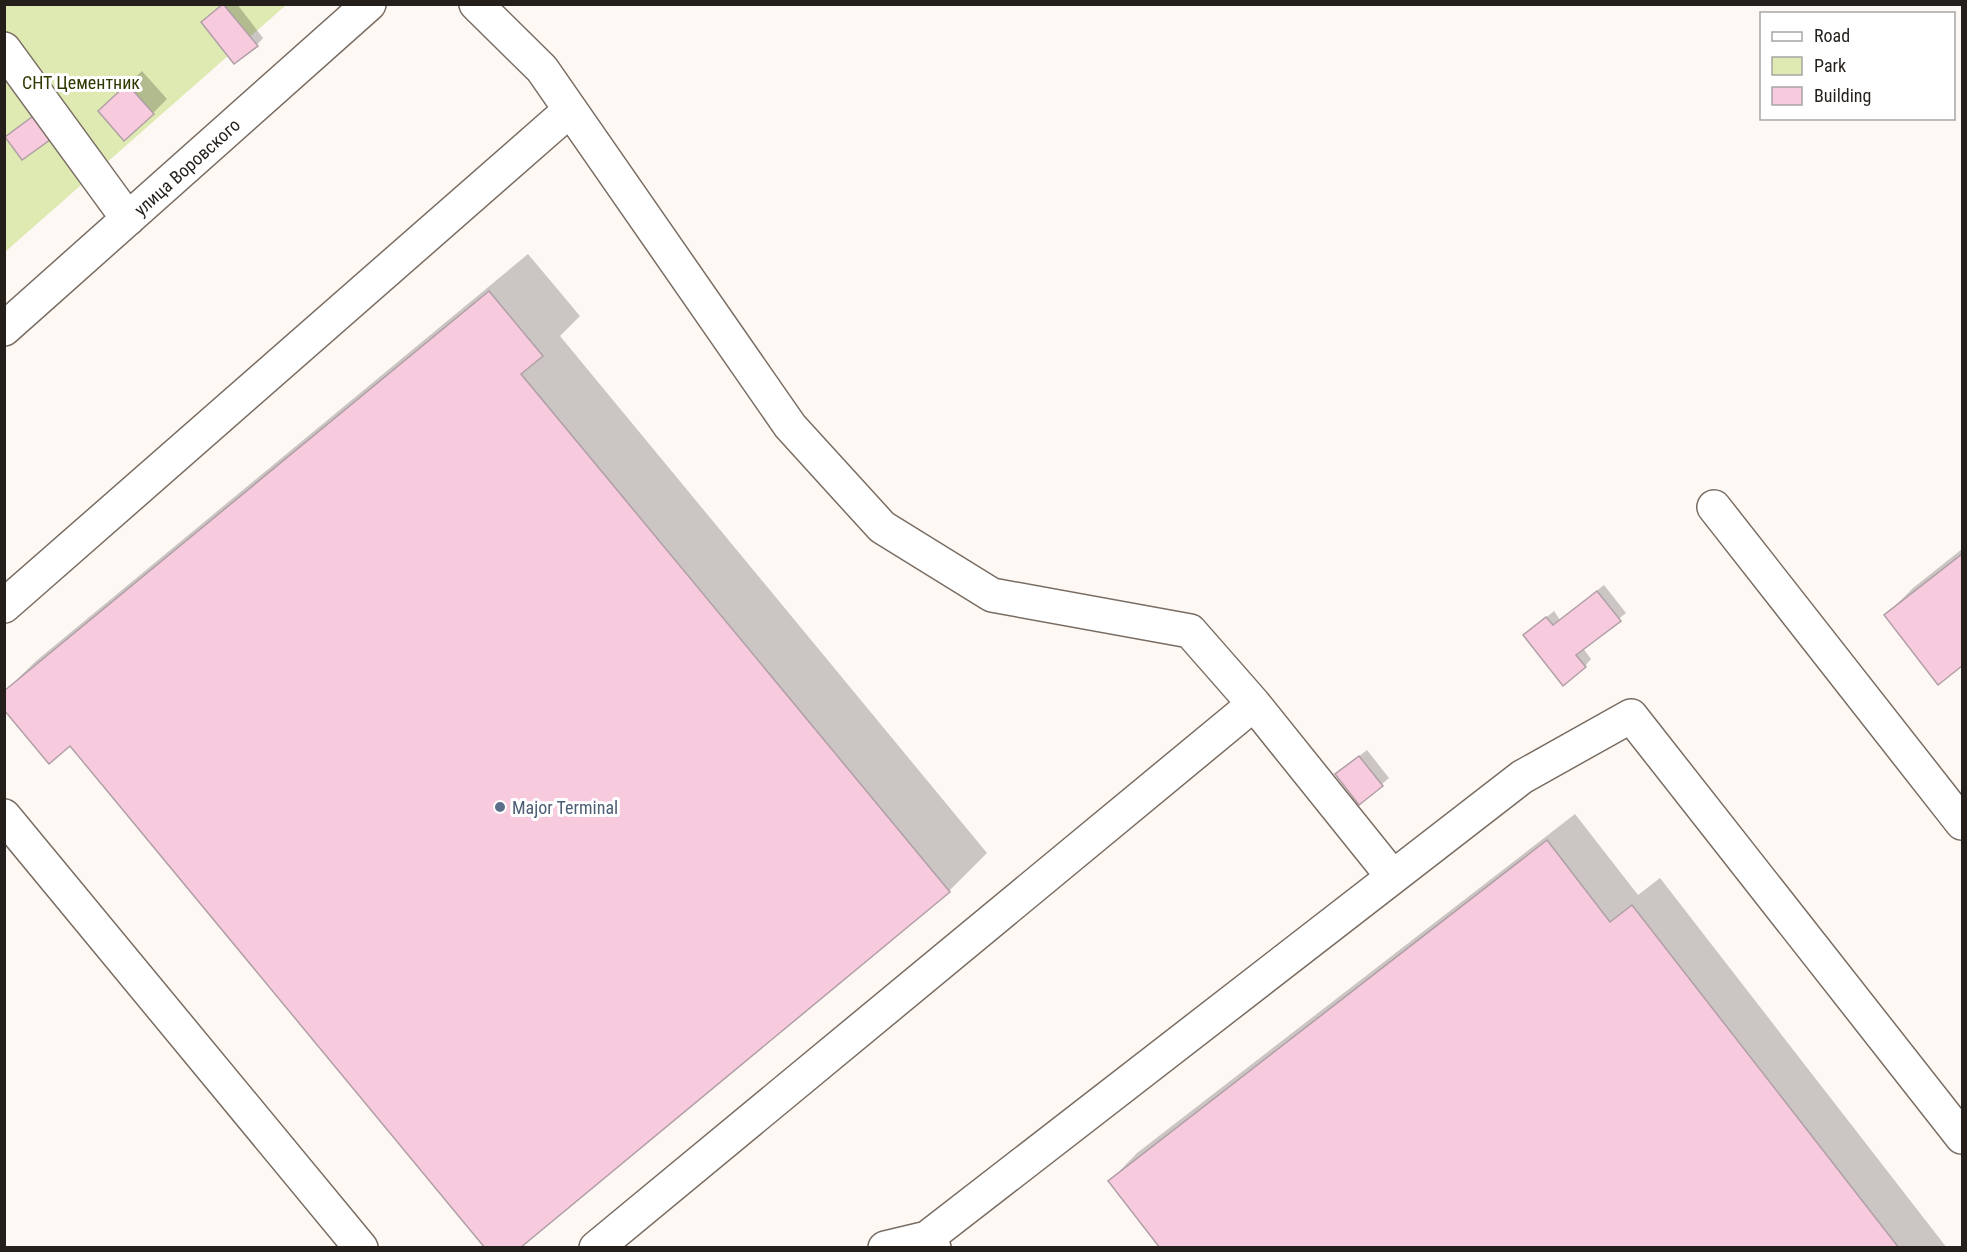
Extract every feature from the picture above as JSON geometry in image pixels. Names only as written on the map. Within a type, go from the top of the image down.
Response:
[{"type":"street","name":"улица Воровского","points":[[4,329],[369,4]]},
{"type":"street","points":[[476,4],[542,69],[790,426],[882,527],[992,596],[1190,632],[1254,704],[1393,877]]},
{"type":"street","points":[[4,49],[129,219]]},
{"type":"street","points":[[4,606],[570,110]]},
{"type":"street","points":[[1714,507],[1962,823]]},
{"type":"street","points":[[596,1248],[1254,704]]},
{"type":"street","points":[[885,1248],[931,1243],[1522,777],[1631,716],[1962,1137]]},
{"type":"street","points":[[4,816],[361,1248]]},
{"type":"green space","name":"СНТ Цементник","points":[[5,5],[286,5],[5,252]]},
{"type":"building","points":[[223,4],[258,46],[234,64],[201,22]]},
{"type":"building","points":[[127,84],[154,114],[124,141],[98,111]]},
{"type":"building","points":[[36,114],[54,137],[22,160],[5,137]]},
{"type":"building","points":[[489,291],[543,356],[521,374],[950,892],[520,1248],[485,1248],[70,746],[49,764],[4,710],[4,691]]},
{"type":"building","points":[[1962,554],[1962,666],[1938,685],[1884,615]]},
{"type":"building","points":[[1597,591],[1621,621],[1576,655],[1586,667],[1563,686],[1523,635],[1546,617],[1553,625]]},
{"type":"building","points":[[1359,756],[1383,786],[1359,805],[1335,774]]},
{"type":"building","points":[[1547,840],[1610,922],[1632,905],[1899,1248],[1160,1248],[1108,1181]]},
{"type":"place","name":"Major Terminal","points":[[500,807]]}]
